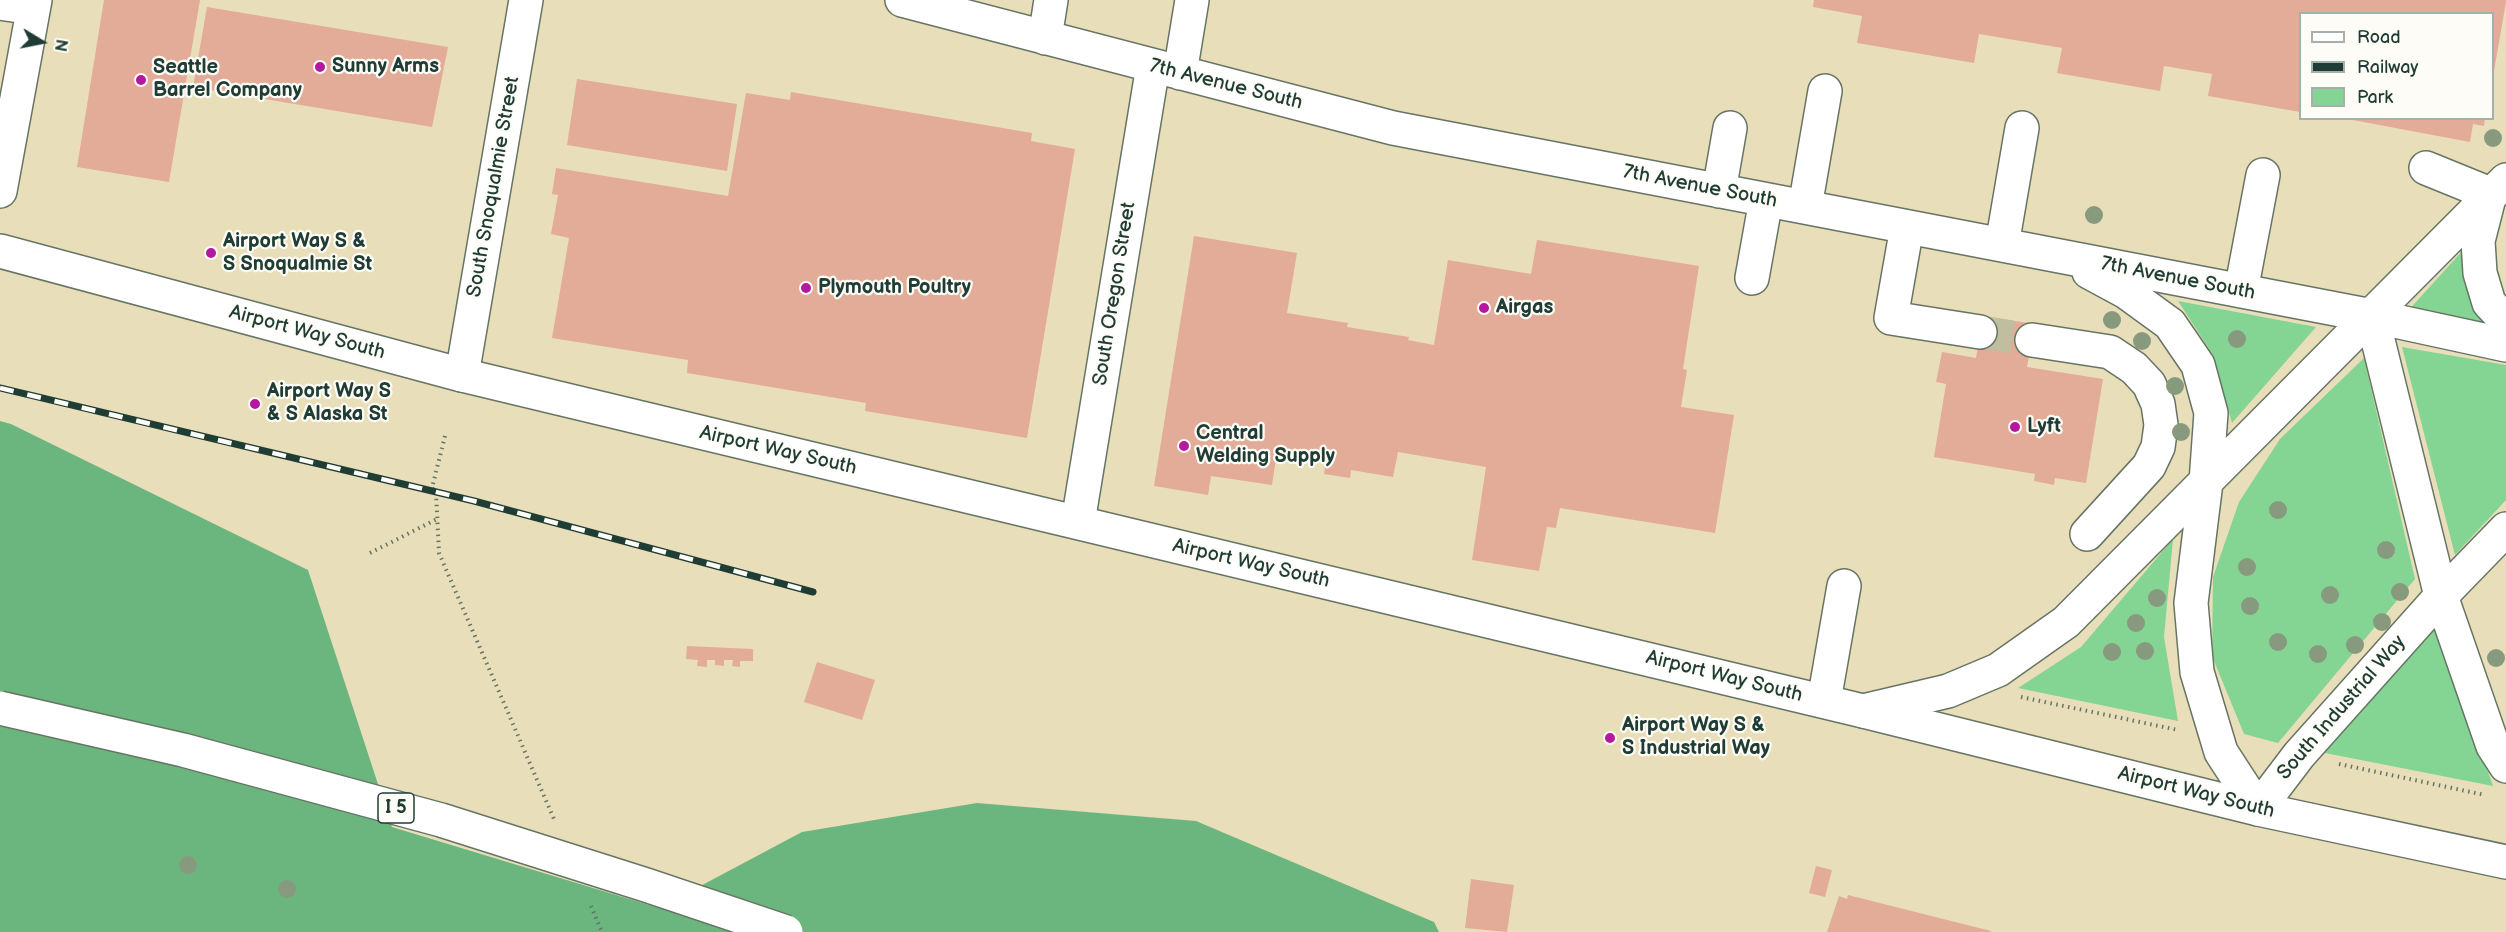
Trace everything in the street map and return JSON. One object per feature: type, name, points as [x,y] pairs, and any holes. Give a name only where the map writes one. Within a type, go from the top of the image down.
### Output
[{"type":"main road","name":"South Snoqualmie Street","points":[[462,375],[526,0]]},
{"type":"main road","name":"7th Avenue South","points":[[902,0],[1393,128],[2372,316],[2506,345]]},
{"type":"main road","points":[[1045,38],[1051,0]]},
{"type":"main road","name":"South Oregon Street","points":[[1078,522],[1166,70],[1192,0]]},
{"type":"main road","points":[[0,3],[34,4],[0,191]]},
{"type":"main road","points":[[1805,207],[1825,91]]},
{"type":"main road","points":[[1719,191],[1730,128]]},
{"type":"main road","points":[[2002,245],[2022,128]]},
{"type":"main road","points":[[2426,168],[2498,187]]},
{"type":"main road","points":[[2241,291],[2263,175]]},
{"type":"main road","points":[[1863,711],[1948,691],[1998,670],[2066,622],[2498,187]]},
{"type":"main road","points":[[2498,187],[2478,241],[2480,273],[2489,303],[2506,321]]},
{"type":"main road","points":[[1752,279],[1766,200]]},
{"type":"main road","points":[[1907,227],[1891,318],[1980,332]]},
{"type":"main road","name":"Airport Way South","points":[[0,251],[462,375],[2258,808],[2506,862]]},
{"type":"main road","points":[[2061,257],[2126,292],[2169,324],[2198,365],[2211,413],[2206,482],[2191,603],[2197,672],[2221,752],[2258,808]]},
{"type":"main road","points":[[2372,316],[2441,596],[2493,747],[2506,766]]},
{"type":"main road","points":[[2032,340],[2110,352],[2134,368],[2149,384],[2158,404],[2162,425],[2158,447],[2149,466],[2087,534]]},
{"type":"main road","name":"South Industrial Way","points":[[2258,808],[2292,763],[2441,596],[2506,530]]},
{"type":"main road","points":[[1824,702],[1844,586]]},
{"type":"main road","name":"I 5","points":[[0,708],[183,750],[441,820],[786,932]]},
{"type":"path","points":[[445,436],[432,488],[436,492],[439,553],[556,824]]},
{"type":"path","points":[[370,553],[437,519]]},
{"type":"path","points":[[2019,696],[2186,732]]},
{"type":"path","points":[[2333,763],[2494,797]]},
{"type":"path","points":[[588,900],[602,932]]},
{"type":"green space","points":[[2465,248],[2499,331],[2406,313]]},
{"type":"green space","points":[[2178,301],[2316,327],[2232,423],[2213,355]]},
{"type":"green space","points":[[2402,347],[2506,365],[2506,500],[2455,555]]},
{"type":"green space","points":[[2364,358],[2415,579],[2278,743],[2244,734],[2212,656],[2213,577],[2239,502],[2280,439]]},
{"type":"green space","points":[[0,421],[11,424],[308,570],[392,827],[659,908],[802,832],[977,803],[1196,821],[1434,922],[1439,932],[0,932]]},
{"type":"green space","points":[[2173,539],[2164,637],[2178,721],[2018,688],[2081,647]]},
{"type":"green space","points":[[2435,619],[2493,786],[2320,752]]},
{"type":"building","points":[[104,0],[200,0],[169,182],[77,167]]},
{"type":"building","points":[[1814,0],[2506,0],[2494,71],[2494,12],[2299,12],[2299,112],[2208,96],[2212,74],[2164,66],[2160,91],[2057,73],[2062,48],[1979,34],[1974,63],[1857,43],[1862,16],[1813,7]]},
{"type":"building","name":"Sunny Arms","points":[[207,7],[448,47],[432,127],[193,87]]},
{"type":"building","points":[[577,79],[737,104],[727,171],[567,145]]},
{"type":"building","name":"Plymouth Poultry","points":[[791,92],[1032,133],[1031,141],[1075,149],[1027,438],[865,411],[866,403],[687,373],[688,360],[552,338],[569,238],[551,234],[558,195],[552,194],[556,168],[728,196],[746,93],[790,100]]},
{"type":"building","points":[[2353,120],[2485,120],[2484,126],[2473,124],[2470,142]]},
{"type":"building","points":[[1194,236],[1297,253],[1287,313],[1348,323],[1347,327],[1409,337],[1408,340],[1434,345],[1448,260],[1531,274],[1537,240],[1699,266],[1683,369],[1687,370],[1681,407],[1734,415],[1715,533],[1560,508],[1556,528],[1547,527],[1539,571],[1472,560],[1486,467],[1398,452],[1393,477],[1351,470],[1350,478],[1324,474],[1326,460],[1277,452],[1272,485],[1211,476],[1208,495],[1154,486]]},
{"type":"building","points":[[1983,316],[2035,324],[2027,367],[2103,379],[2086,483],[2055,478],[2054,485],[2034,481],[2035,474],[1934,457],[1946,384],[1936,382],[1942,352],[1976,358]]},
{"type":"building","points":[[687,646],[753,649],[753,661],[740,661],[740,667],[732,666],[733,660],[724,660],[724,666],[715,665],[715,660],[707,660],[707,667],[697,666],[698,660],[686,659]]},
{"type":"building","points":[[817,662],[875,680],[862,720],[804,702]]},
{"type":"building","points":[[1816,866],[1832,870],[1825,897],[1809,893]]},
{"type":"building","points":[[1471,879],[1514,885],[1507,932],[1465,928]]},
{"type":"building","points":[[1848,895],[1991,931],[1827,932],[1839,896],[1847,899]]},
{"type":"tunnel","points":[[1980,332],[2032,340]]},
{"type":"railway","points":[[0,388],[474,501],[813,592]]},
{"type":"place","name":"Sunny Arms","points":[[320,67]]},
{"type":"place","name":"Seattle Barrel Company","points":[[141,80]]},
{"type":"place","name":"Airport Way S & S Snoqualmie St","points":[[211,253]]},
{"type":"place","name":"Plymouth Poultry","points":[[806,288]]},
{"type":"place","name":"Airgas","points":[[1484,308]]},
{"type":"place","name":"Airport Way S & S Alaska St","points":[[255,404]]},
{"type":"place","name":"Lyft","points":[[2015,427]]},
{"type":"place","name":"Central Welding Supply","points":[[1184,446]]},
{"type":"place","name":"Airport Way S & S Industrial Way","points":[[1610,738]]}]
